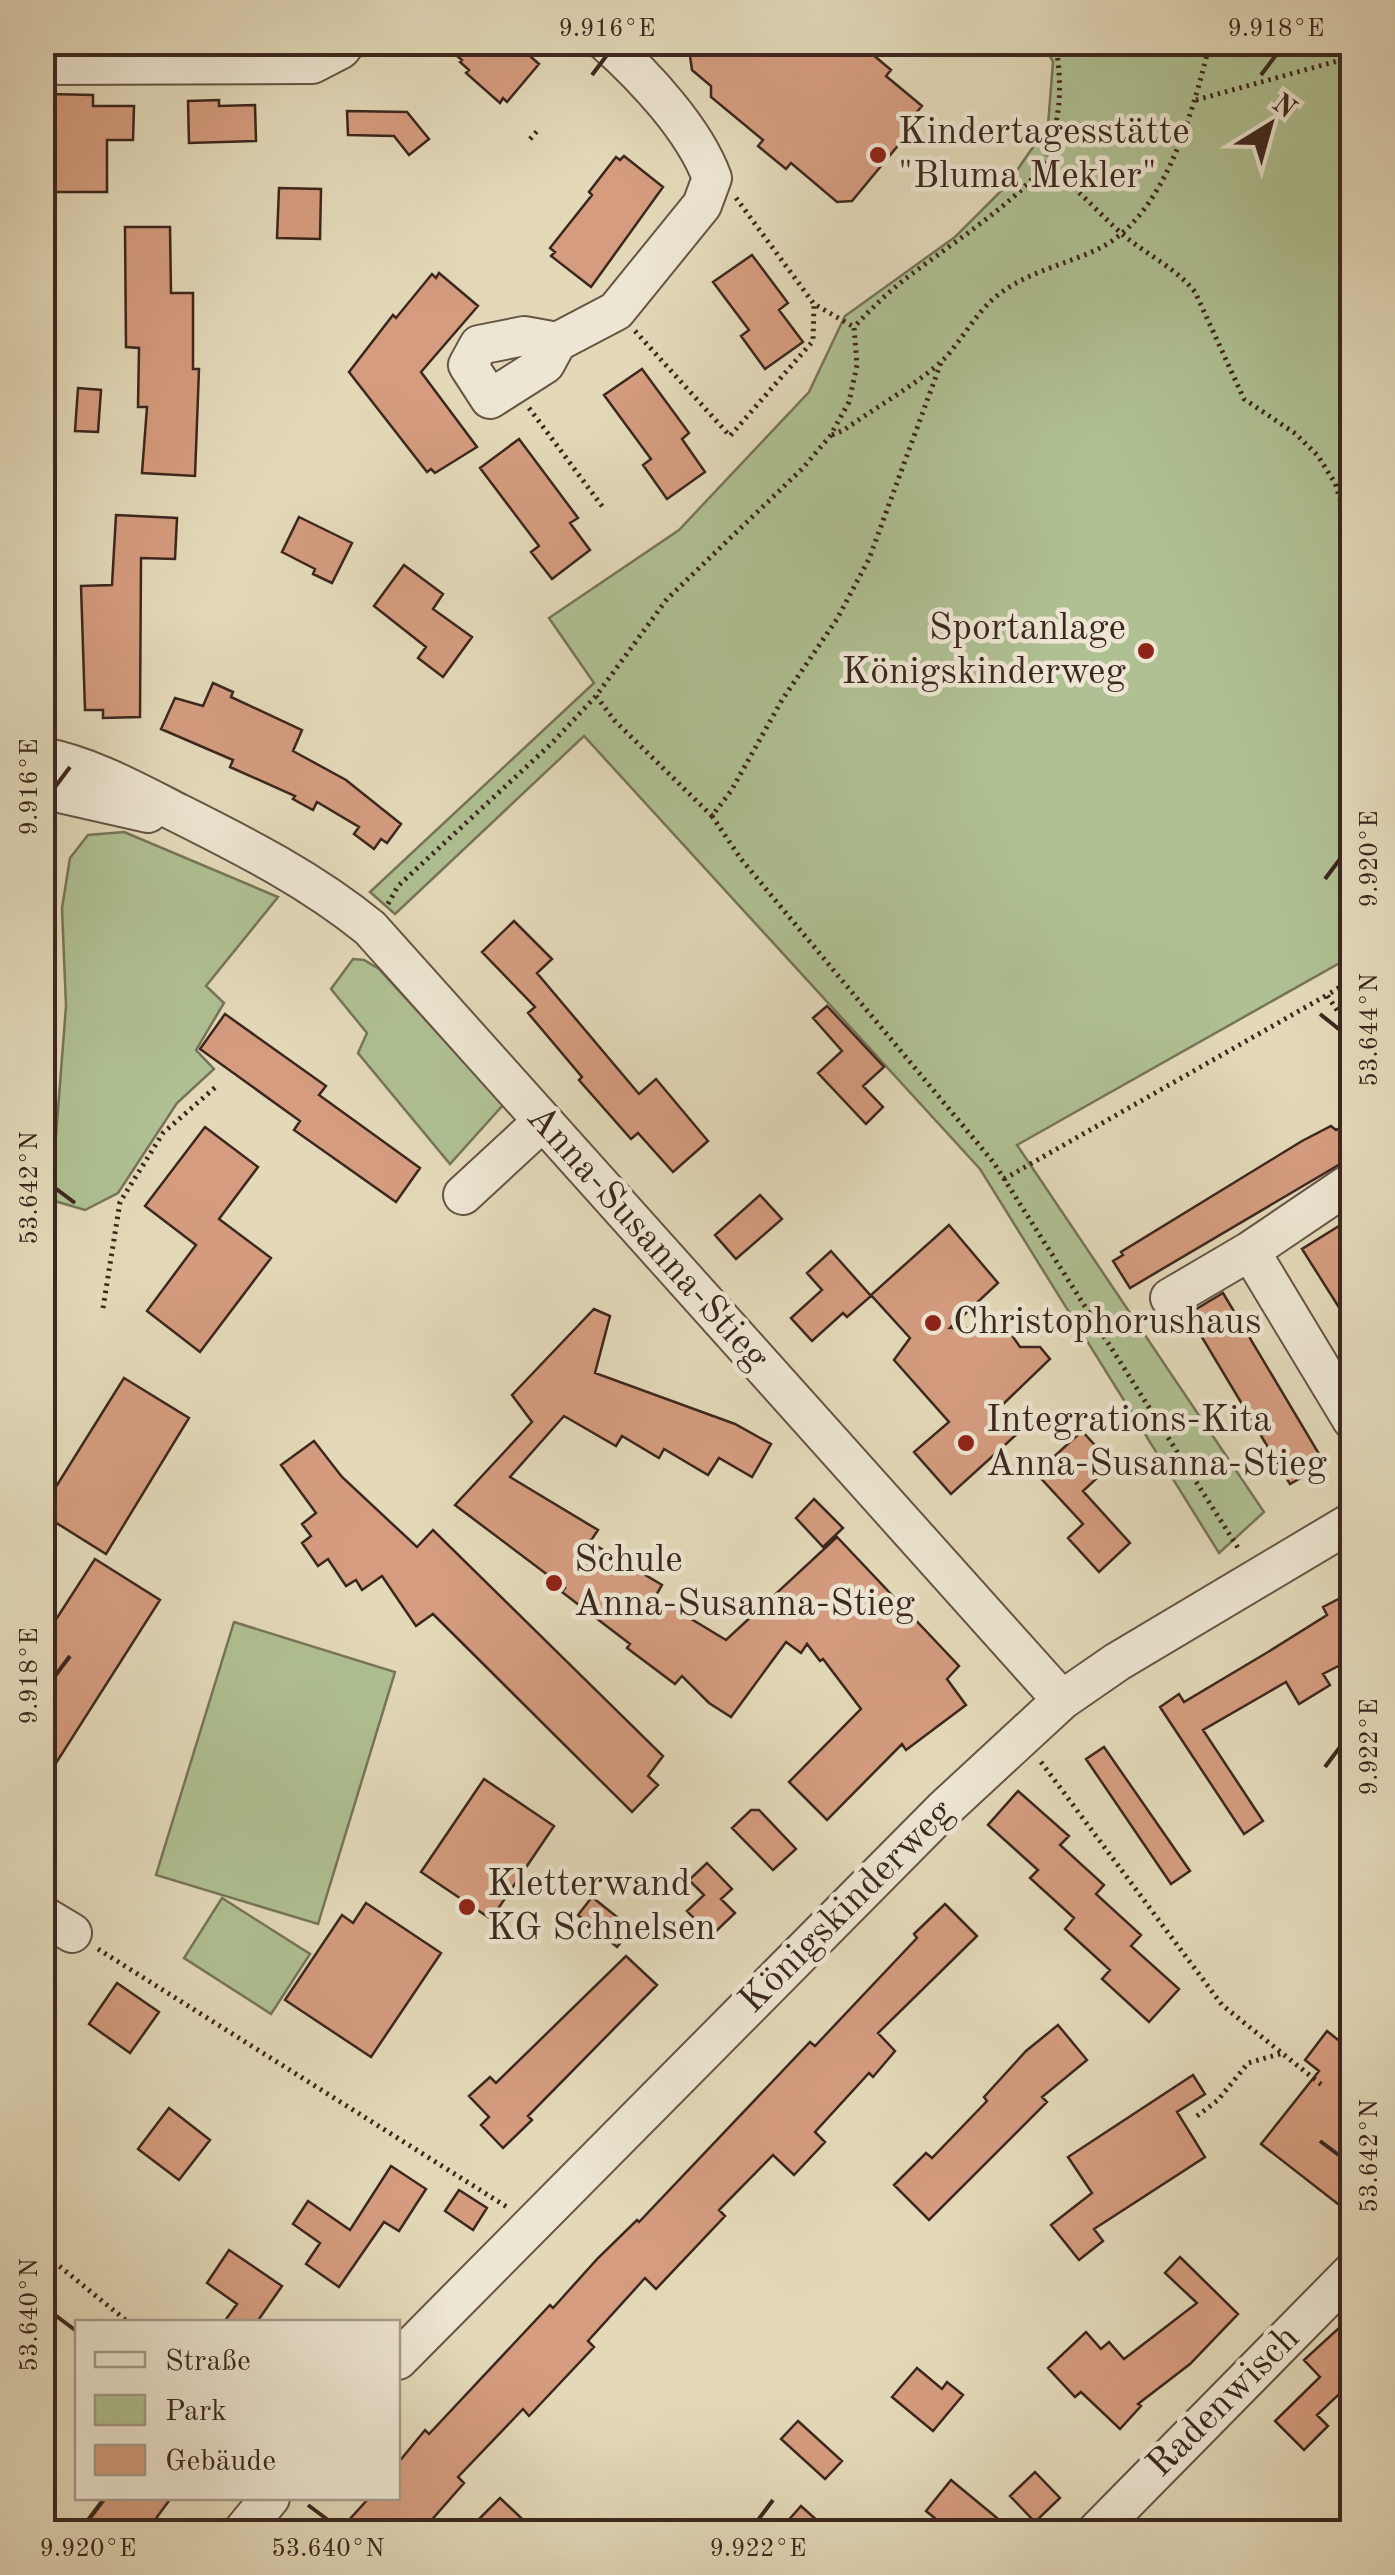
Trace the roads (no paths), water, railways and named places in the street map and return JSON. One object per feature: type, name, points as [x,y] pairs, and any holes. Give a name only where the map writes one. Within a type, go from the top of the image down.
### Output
[{"type":"street","points":[[42,65],[312,64],[341,49],[346,42]]},
{"type":"street","points":[[557,342],[524,336],[479,345],[468,365],[490,399],[545,364],[557,342],[616,311],[702,205],[712,178],[704,157],[644,78],[606,42]]},
{"type":"street","name":"Anna-Susanna-Stieg","points":[[42,756],[123,785],[254,850],[303,879],[370,928],[1062,1700]]},
{"type":"street","name":"Anna-Susanna-Stieg","points":[[42,789],[119,809],[195,821]]},
{"type":"street","points":[[464,1196],[542,1121]]},
{"type":"street","points":[[1170,1298],[1250,1251],[1352,1182]]},
{"type":"street","points":[[1250,1251],[1352,1420]]},
{"type":"street","name":"Königskinderweg","points":[[400,2358],[943,1810],[1062,1700],[1116,1662],[1352,1522]]},
{"type":"street","name":"Radenwisch","points":[[1096,2532],[1352,2272]]},
{"type":"street","points":[[242,2532],[268,2500]]},
{"type":"place","name":"Kindertagesstätte \"Bluma Mekler\"","points":[[878,155]]},
{"type":"place","name":"Sportanlage Königskinderweg","points":[[1146,651]]},
{"type":"place","name":"Christophorushaus","points":[[933,1323]]},
{"type":"place","name":"Integrations-Kita Anna-Susanna-Stieg","points":[[966,1443]]},
{"type":"place","name":"Schule Anna-Susanna-Stieg","points":[[554,1583]]},
{"type":"place","name":"Kletterwand KG Schnelsen","points":[[467,1907]]}]
